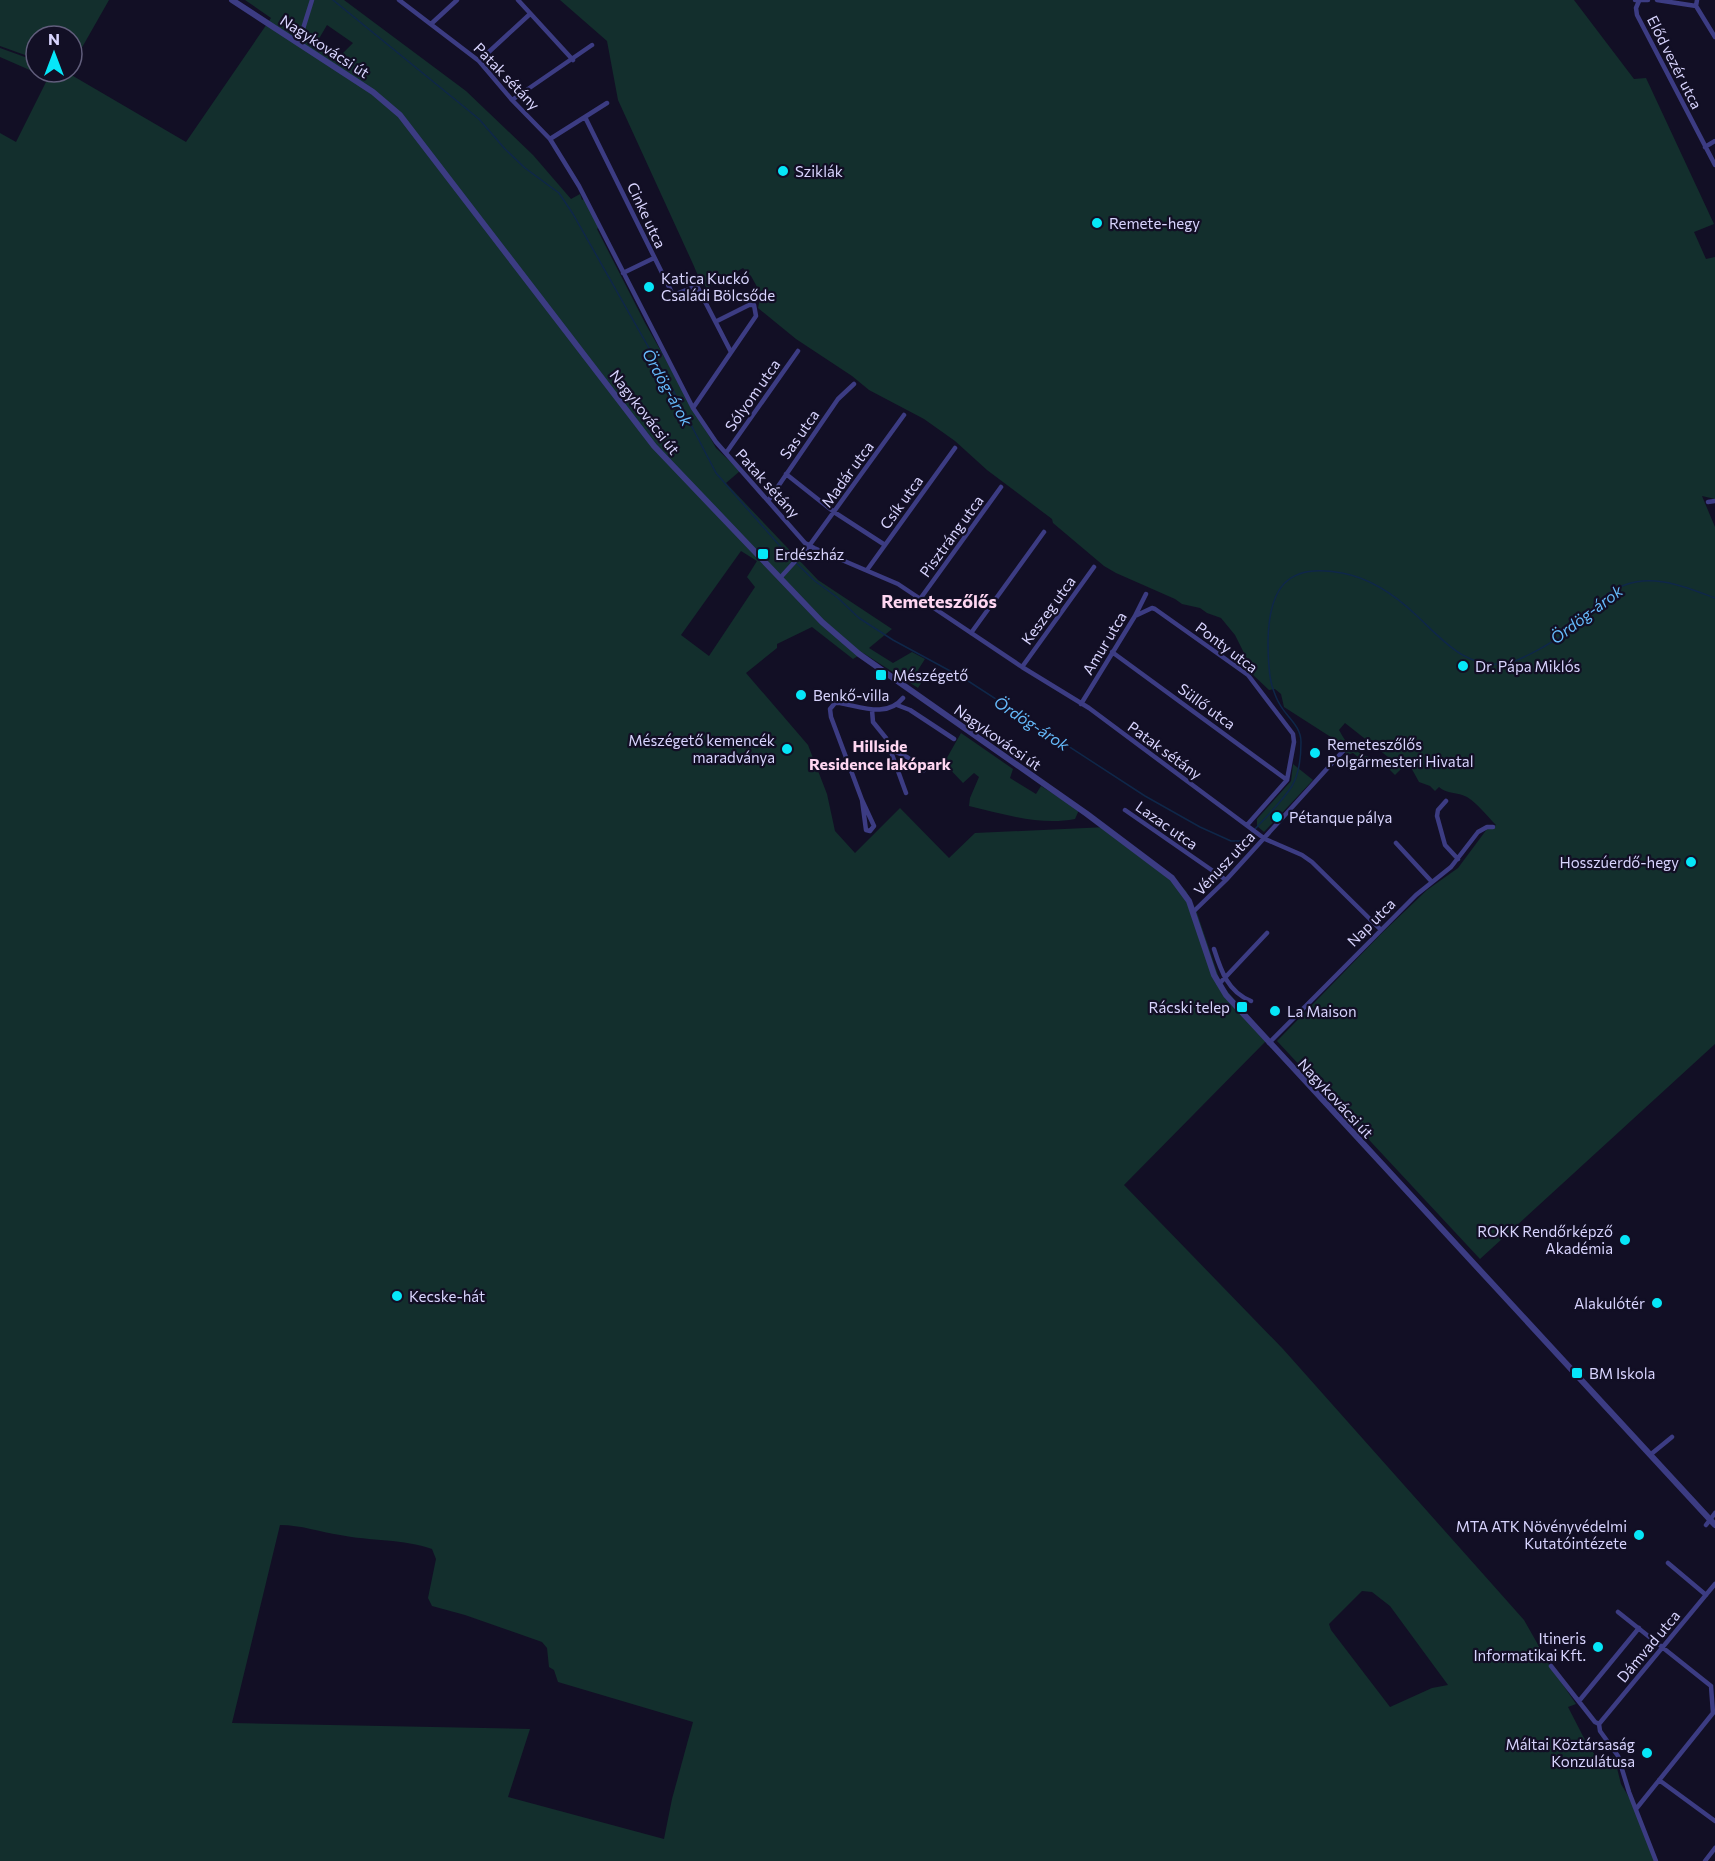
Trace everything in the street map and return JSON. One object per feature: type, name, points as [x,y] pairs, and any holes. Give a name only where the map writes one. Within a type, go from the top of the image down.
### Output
[{"type":"street","name":"Nagykovácsi út","points":[[232,0],[373,92],[400,115],[654,446],[822,622],[859,654],[1102,825],[1172,878],[1184,893],[1193,912],[1212,970],[1226,995],[1712,1520]]},
{"type":"street","points":[[297,42],[312,0]]},
{"type":"street","name":"Patak sétány","points":[[399,0],[479,61],[512,100],[550,139],[579,186],[693,408],[716,442],[809,546],[898,584],[1081,704],[1262,837],[1312,862],[1380,929]]},
{"type":"street","points":[[431,24],[457,0]]},
{"type":"street","points":[[518,0],[573,60]]},
{"type":"street","points":[[1637,1],[1648,0]]},
{"type":"street","points":[[1657,0],[1696,6]]},
{"type":"street","points":[[1697,0],[1696,6],[1715,37]]},
{"type":"street","name":"Előd vezér utca","points":[[1637,1],[1637,15],[1715,165]]},
{"type":"street","points":[[479,61],[530,14]]},
{"type":"street","points":[[512,100],[592,45]]},
{"type":"street","points":[[550,139],[607,103]]},
{"type":"street","name":"Cinke utca","points":[[585,117],[673,295],[697,286],[731,352]]},
{"type":"street","points":[[1705,147],[1715,141]]},
{"type":"street","points":[[623,273],[654,258]]},
{"type":"street","points":[[693,408],[756,316],[756,308],[752,305],[717,321]]},
{"type":"street","name":"Sólyom utca","points":[[726,453],[798,351]]},
{"type":"street","name":"Sas utca","points":[[768,501],[838,399],[854,384]]},
{"type":"street","name":"Madár utca","points":[[780,578],[809,546],[904,415]]},
{"type":"street","name":"Csík utca","points":[[867,570],[955,448]]},
{"type":"street","points":[[786,474],[834,512],[885,545]]},
{"type":"street","name":"Pisztráng utca","points":[[920,599],[1001,487]]},
{"type":"street","points":[[1708,502],[1715,501]]},
{"type":"street","points":[[971,633],[1044,532]]},
{"type":"street","name":"Keszeg utca","points":[[1022,667],[1094,567]]},
{"type":"street","name":"Amur utca","points":[[1081,704],[1146,594]]},
{"type":"street","name":"Ponty utca","points":[[1135,616],[1152,608],[1155,609],[1246,673],[1290,731],[1294,742],[1287,780]]},
{"type":"street","name":"Süllő utca","points":[[1112,652],[1287,780]]},
{"type":"street","points":[[862,800],[866,830],[870,831],[873,825],[831,717],[830,709],[835,703],[840,703],[872,710],[884,710],[897,705],[903,698]]},
{"type":"street","points":[[897,705],[910,710],[954,739]]},
{"type":"street","points":[[872,710],[873,722],[886,738],[906,793]]},
{"type":"street","points":[[889,748],[907,757],[924,770]]},
{"type":"street","name":"Vénusz utca","points":[[1193,912],[1226,880],[1262,837],[1344,750]]},
{"type":"street","points":[[1247,825],[1287,780]]},
{"type":"street","points":[[1446,801],[1438,810],[1437,816],[1445,845],[1458,859]]},
{"type":"street","name":"Lazac utca","points":[[1125,810],[1226,880]]},
{"type":"street","name":"Nap utca","points":[[1269,1043],[1380,929],[1416,895],[1445,873],[1480,831],[1493,827]]},
{"type":"street","points":[[1396,843],[1432,882]]},
{"type":"street","points":[[1219,984],[1267,933]]},
{"type":"street","points":[[1214,949],[1224,978],[1240,996],[1251,1001]]},
{"type":"street","points":[[1650,1455],[1672,1437]]},
{"type":"street","points":[[1668,1563],[1706,1595]]},
{"type":"street","name":"Dámvad utca","points":[[1599,1724],[1715,1584]]},
{"type":"street","points":[[1618,1612],[1713,1686],[1714,1713],[1636,1809]]},
{"type":"street","points":[[1579,1701],[1639,1628]]},
{"type":"street","points":[[1551,1666],[1595,1722],[1599,1724],[1600,1731],[1618,1756],[1656,1861]]},
{"type":"street","points":[[1659,1780],[1715,1821]]},
{"type":"street","points":[[1705,1861],[1715,1848]]},
{"type":"green space","points":[[0,0],[109,0],[84,44],[84,24],[24,24],[24,55],[0,46]]},
{"type":"green space","points":[[245,0],[344,0],[466,91],[533,155],[571,199],[580,194],[582,200],[584,199],[645,323],[716,448],[740,471],[726,483],[818,580],[892,629],[869,648],[893,663],[912,652],[925,659],[918,670],[926,675],[918,688],[863,653],[853,659],[812,627],[777,644],[777,648],[746,673],[808,745],[827,794],[835,831],[855,853],[900,808],[949,858],[975,833],[1107,827],[1186,891],[1196,910],[1221,984],[1268,1038],[1124,1185],[1283,1349],[1524,1620],[1549,1664],[1576,1704],[1568,1707],[1600,1763],[1614,1756],[1621,1784],[1636,1809],[1656,1861],[0,1861],[0,133],[16,142],[45,84],[84,82],[186,142],[271,18]],"holes":[[[327,25],[353,43],[340,56],[317,42]],[[741,551],[757,561],[747,577],[755,587],[709,656],[681,635]],[[280,1525],[303,1527],[351,1537],[410,1543],[432,1549],[436,1559],[428,1598],[432,1606],[542,1642],[547,1648],[549,1667],[554,1670],[558,1682],[693,1722],[672,1799],[664,1839],[508,1797],[530,1729],[232,1723]],[[1362,1591],[1372,1592],[1390,1606],[1448,1685],[1432,1688],[1390,1707],[1331,1630],[1329,1624]]]},
{"type":"green space","points":[[560,0],[1574,0],[1634,79],[1646,78],[1714,224],[1694,232],[1706,259],[1715,257],[1715,499],[1702,496],[1715,527],[1715,1044],[1480,1259],[1277,1041],[1382,933],[1427,890],[1458,868],[1487,829],[1496,825],[1467,797],[1439,787],[1435,791],[1430,786],[1419,782],[1408,762],[1395,775],[1383,763],[1388,757],[1345,723],[1339,730],[1345,740],[1354,750],[1369,757],[1359,758],[1353,753],[1347,755],[1337,741],[1284,707],[1281,694],[1275,689],[1269,690],[1251,673],[1253,671],[1235,635],[1221,618],[1200,608],[1182,604],[1104,566],[1053,523],[1052,519],[987,470],[955,441],[924,419],[869,390],[796,339],[758,308],[761,294],[751,276],[743,268],[707,288],[699,278],[618,100],[607,41]]},
{"type":"green space","points":[[0,48],[24,57],[24,68],[0,57]]},
{"type":"green space","points":[[961,733],[1013,769],[1010,778],[1036,794],[1041,786],[1079,810],[1075,819],[1035,820],[969,806],[979,777],[974,773],[963,783],[944,763]]},
{"type":"green space","points":[[1293,764],[1313,780],[1264,832],[1257,826],[1257,819],[1291,781]]},
{"type":"waterway","name":"Ördög-árok","points":[[333,0],[479,119],[525,168],[559,193],[675,394],[716,473],[787,554],[815,581],[837,597],[859,618],[893,640],[965,679],[1145,796],[1200,827],[1231,841],[1247,838],[1288,792],[1298,770],[1301,753],[1299,731],[1275,695],[1268,652],[1272,607],[1284,584],[1294,576],[1322,571],[1342,573],[1363,579],[1400,601],[1457,651],[1468,658],[1493,664],[1518,660],[1551,643],[1592,613],[1604,597],[1631,583],[1659,581],[1715,598]]},
{"type":"place","name":"Sziklák","points":[[783,171]]},
{"type":"place","name":"Remete-hegy","points":[[1097,223]]},
{"type":"place","name":"Katica Kuckó Családi Bölcsőde","points":[[649,287]]},
{"type":"place","name":"Erdészház","points":[[763,554]]},
{"type":"place","name":"Dr. Pápa Miklós","points":[[1463,666]]},
{"type":"place","name":"Mészégető","points":[[881,675]]},
{"type":"place","name":"Benkő-villa","points":[[801,695]]},
{"type":"place","name":"Mészégető kemencék maradványa","points":[[787,749]]},
{"type":"place","name":"Remeteszőlős Polgármesteri Hivatal","points":[[1315,753]]},
{"type":"place","name":"Pétanque pálya","points":[[1277,817]]},
{"type":"place","name":"Hosszúerdő-hegy","points":[[1691,862]]},
{"type":"place","name":"Rácski telep","points":[[1242,1007]]},
{"type":"place","name":"La Maison","points":[[1275,1011]]},
{"type":"place","name":"ROKK Rendőrképző Akadémia","points":[[1625,1240]]},
{"type":"place","name":"Kecske-hát","points":[[397,1296]]},
{"type":"place","name":"Alakulótér","points":[[1657,1303]]},
{"type":"place","name":"BM Iskola","points":[[1577,1373]]},
{"type":"place","name":"MTA ATK Növényvédelmi Kutatóintézete","points":[[1639,1535]]},
{"type":"place","name":"Itineris Informatikai Kft.","points":[[1598,1647]]},
{"type":"place","name":"Máltai Köztársaság Konzulátusa","points":[[1647,1753]]},
{"type":"district","name":"Remeteszőlős","points":[[939,601]]},
{"type":"district","name":"Hillside Residence lakópark","points":[[880,754]]}]
